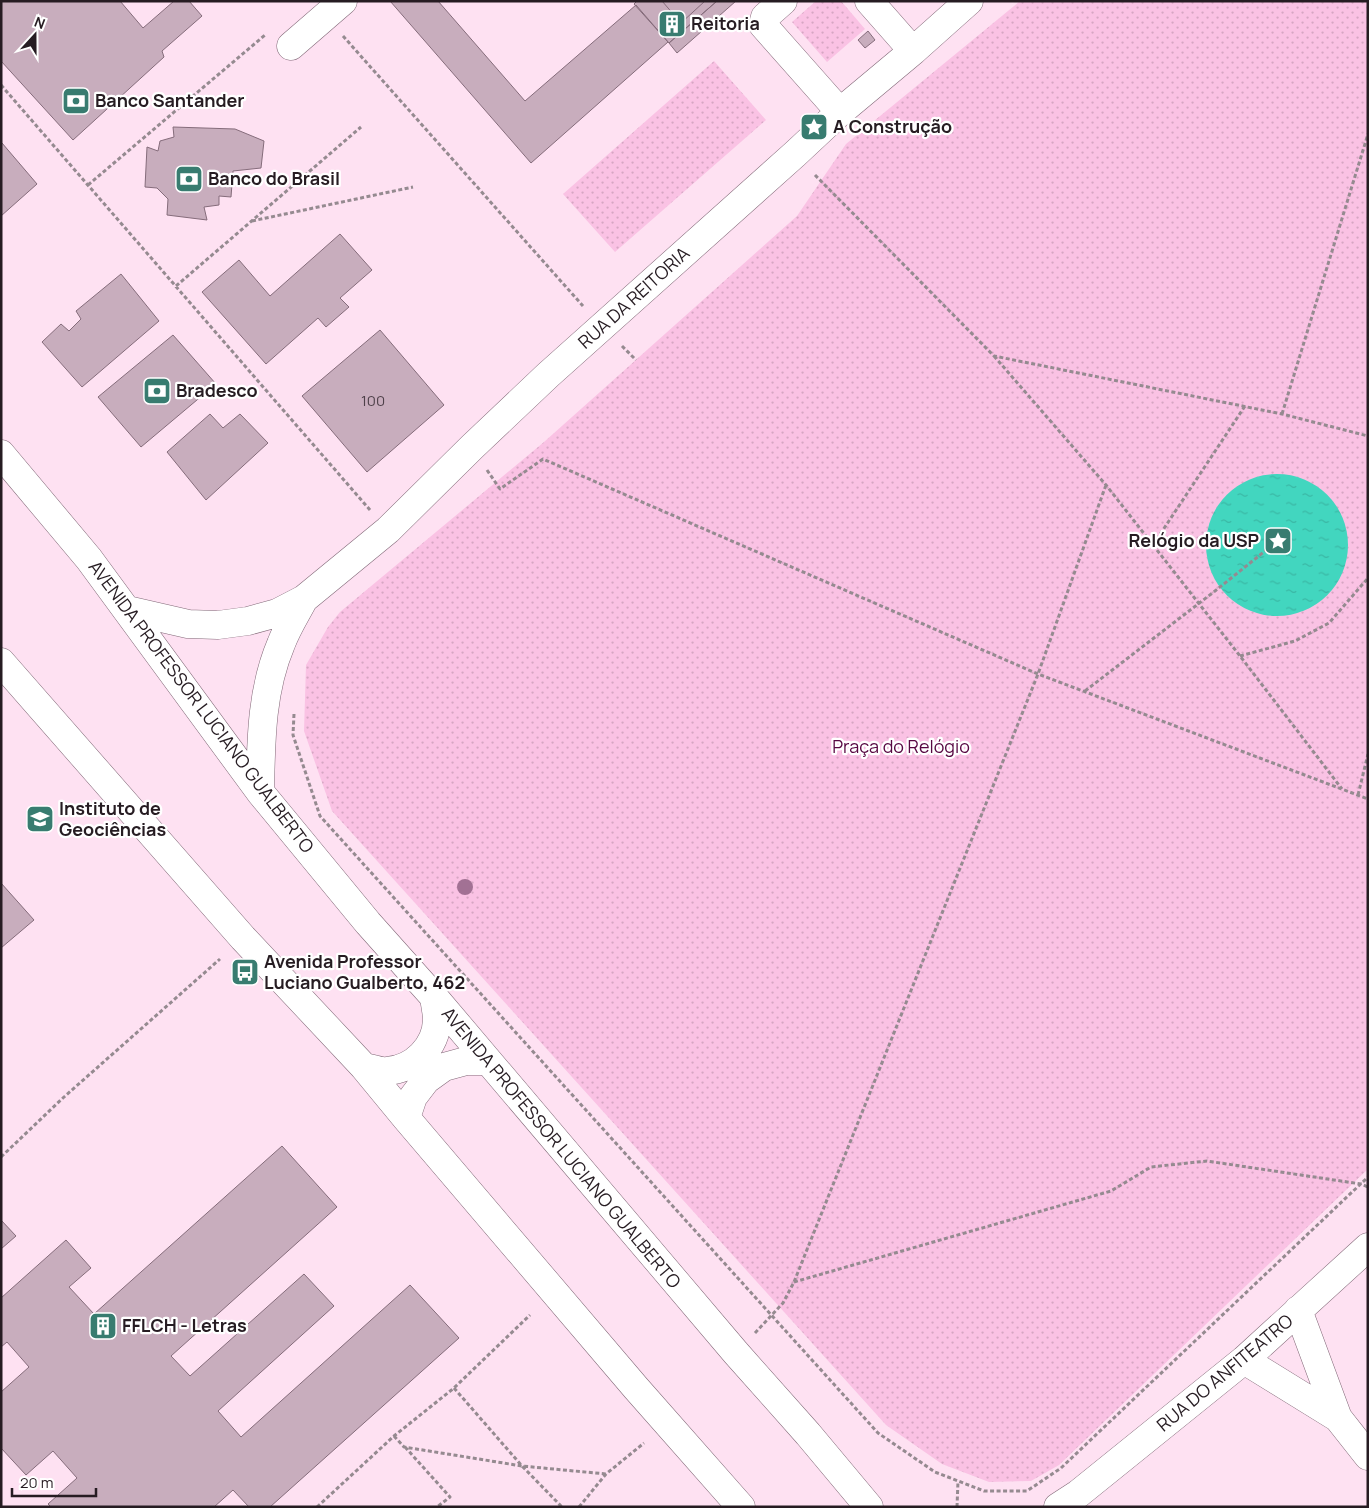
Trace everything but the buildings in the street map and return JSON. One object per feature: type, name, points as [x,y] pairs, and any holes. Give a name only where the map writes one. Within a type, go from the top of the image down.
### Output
[{"type":"street","points":[[783,1],[765,17],[764,25],[840,112]]},
{"type":"street","points":[[869,1],[912,51]]},
{"type":"street","name":"RUA DA REITORIA","points":[[127,610],[188,624],[218,625],[248,621],[277,613],[304,599],[388,530],[472,447],[602,328],[796,154],[840,112],[969,1]]},
{"type":"street","points":[[291,46],[334,9]]},
{"type":"street","name":"AVENIDA PROFESSOR LUCIANO GUALBERTO","points":[[1,454],[89,559],[260,792],[368,923],[434,997],[869,1507]]},
{"type":"street","name":"RUA DA REITORIA","points":[[260,792],[261,740],[266,691],[281,643],[304,599]]},
{"type":"street","points":[[1,662],[243,938],[364,1067],[636,1388],[741,1507]]},
{"type":"street","points":[[364,1067],[386,1071],[403,1067],[418,1059],[429,1047],[435,1033],[437,1020],[434,997]]},
{"type":"street","points":[[406,1118],[413,1098],[426,1080],[444,1068],[466,1061],[487,1061]]},
{"type":"street","name":"RUA DO ANFITEATRO","points":[[1069,1502],[1244,1360],[1368,1247]]},
{"type":"street","points":[[1298,1310],[1338,1418],[1368,1456]]},
{"type":"street","points":[[1244,1360],[1338,1418]]},
{"type":"path","points":[[334,9],[602,328],[636,360]]},
{"type":"path","points":[[88,184],[267,33]]},
{"type":"path","points":[[1,85],[388,530]]},
{"type":"path","points":[[176,286],[361,127]]},
{"type":"path","points":[[1282,414],[1368,134]]},
{"type":"path","points":[[796,154],[994,356],[1106,485],[1343,790]]},
{"type":"path","points":[[251,221],[413,187]]},
{"type":"path","points":[[994,356],[1245,406],[1368,436]]},
{"type":"path","points":[[1153,545],[1245,406]]},
{"type":"path","points":[[472,447],[500,489],[542,459],[1038,674],[1368,799]]},
{"type":"path","points":[[736,1353],[783,1303],[794,1282],[1038,674],[1106,485]]},
{"type":"path","points":[[1085,691],[1270,547]]},
{"type":"path","points":[[1240,656],[1295,641],[1329,623],[1368,578]]},
{"type":"path","points":[[295,708],[293,734],[320,816],[878,1433],[935,1472],[984,1491],[1027,1491],[1061,1468],[1368,1177]]},
{"type":"path","points":[[1358,795],[1368,754]]},
{"type":"path","points":[[1,1158],[64,1097],[220,959]]},
{"type":"path","points":[[794,1282],[1112,1191],[1151,1167],[1207,1162],[1361,1184],[1368,1187]]},
{"type":"path","points":[[317,1507],[394,1436],[454,1388],[530,1315]]},
{"type":"path","points":[[454,1388],[522,1466],[562,1507]]},
{"type":"path","points":[[394,1436],[450,1496],[437,1507]]},
{"type":"path","points":[[579,1507],[606,1474],[644,1443]]},
{"type":"path","points":[[404,1446],[522,1466],[606,1474]]},
{"type":"path","points":[[956,1507],[958,1481]]},
{"type":"shaded area","points":[[1,1],[1368,1],[1368,1507],[1,1507]]},
{"type":"green space","points":[[816,1],[841,1],[865,29],[827,62],[792,22]]},
{"type":"green space","name":"Praça do Relógio","points":[[1020,1],[1368,1],[1368,1169],[1059,1465],[1031,1481],[989,1482],[942,1464],[886,1425],[332,811],[304,731],[306,665],[328,627],[340,612],[544,442],[797,216],[846,144]]},
{"type":"green space","points":[[714,61],[766,120],[615,252],[563,194]]},
{"type":"water","points":[[1277,474],[1291,475],[1304,479],[1327,495],[1343,518],[1347,531],[1347,559],[1343,572],[1327,595],[1304,611],[1291,615],[1277,616],[1263,615],[1250,611],[1227,595],[1211,572],[1207,559],[1206,545],[1207,531],[1211,518],[1227,495],[1250,479],[1263,475]]},
{"type":"place","name":"Reitoria","points":[[672,24]]},
{"type":"place","name":"Banco Santander","points":[[76,101]]},
{"type":"place","name":"A Construção","points":[[814,127]]},
{"type":"place","name":"Banco do Brasil","points":[[189,179]]},
{"type":"place","name":"Bradesco","points":[[157,391]]},
{"type":"place","name":"Relógio da USP","points":[[1278,541]]},
{"type":"place","name":"Instituto de Geociências","points":[[40,819]]},
{"type":"place","name":"Avenida Professor Luciano Gualberto, 462","points":[[245,972]]},
{"type":"place","name":"FFLCH - Letras","points":[[103,1326]]}]
